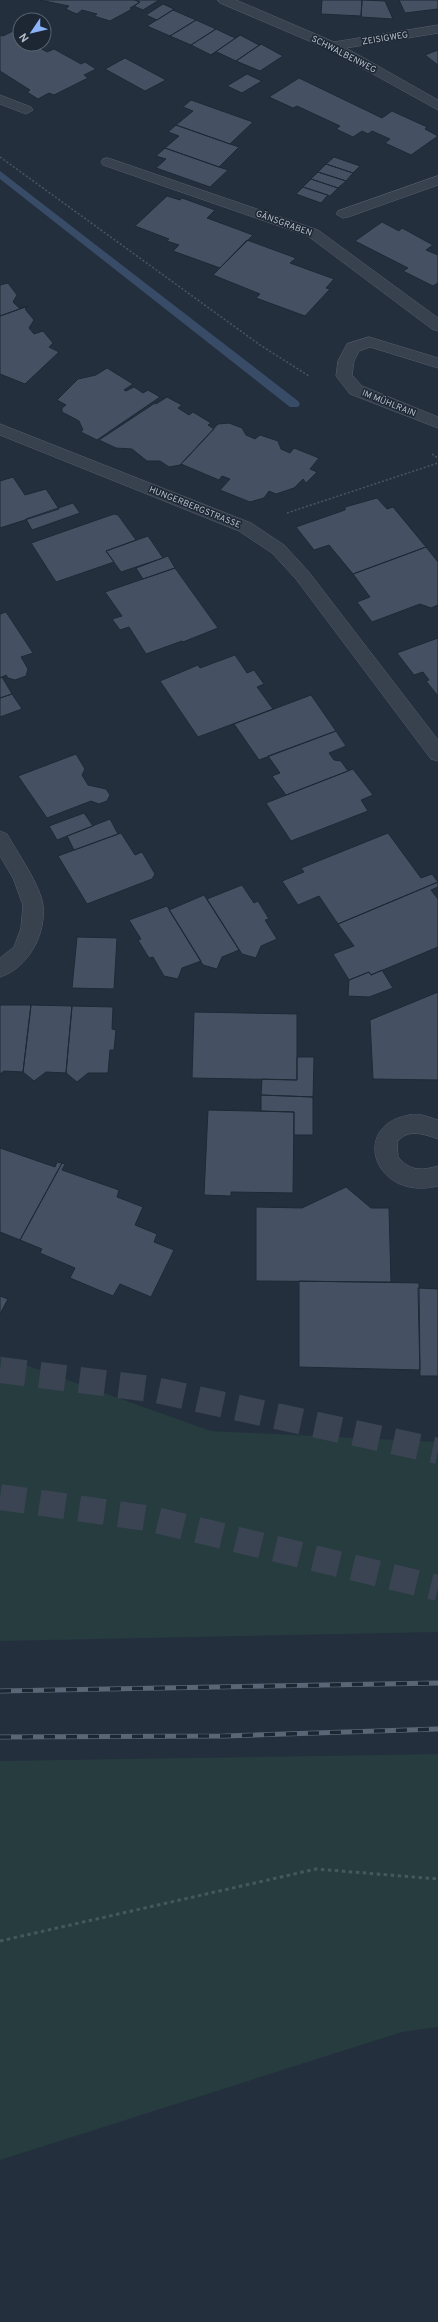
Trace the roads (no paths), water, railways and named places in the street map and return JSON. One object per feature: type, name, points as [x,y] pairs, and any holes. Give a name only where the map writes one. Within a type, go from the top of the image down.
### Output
[{"type":"street","name":"SCHWALBENWEG","points":[[225,0],[333,46],[438,106]]},
{"type":"street","name":"ZEISIGWEG","points":[[333,46],[438,29]]},
{"type":"street","points":[[0,99],[26,110]]},
{"type":"street","name":"GÄNSGRABEN","points":[[108,162],[313,233],[438,326]]},
{"type":"street","points":[[343,214],[438,180]]},
{"type":"street","name":"IM MÜHLRAIN","points":[[438,362],[369,342],[353,348],[346,361],[344,376],[356,390],[438,423]]},
{"type":"street","name":"HUNGERBERGSTRASSE","points":[[0,429],[245,527],[278,549],[302,575],[438,754]]},
{"type":"street","points":[[0,839],[22,876],[34,905],[31,928],[22,952],[0,969]]},
{"type":"street","points":[[438,1130],[429,1125],[417,1123],[401,1126],[388,1137],[385,1153],[388,1163],[397,1173],[406,1178],[422,1180],[438,1176]]},
{"type":"waterway","points":[[0,174],[294,404]]},
{"type":"tunnel","points":[[0,1370],[151,1389],[438,1451]]},
{"type":"tunnel","points":[[0,1497],[152,1519],[438,1588]]},
{"type":"railway","points":[[0,1691],[438,1683]]},
{"type":"railway","points":[[0,1737],[225,1736],[438,1729]]}]
